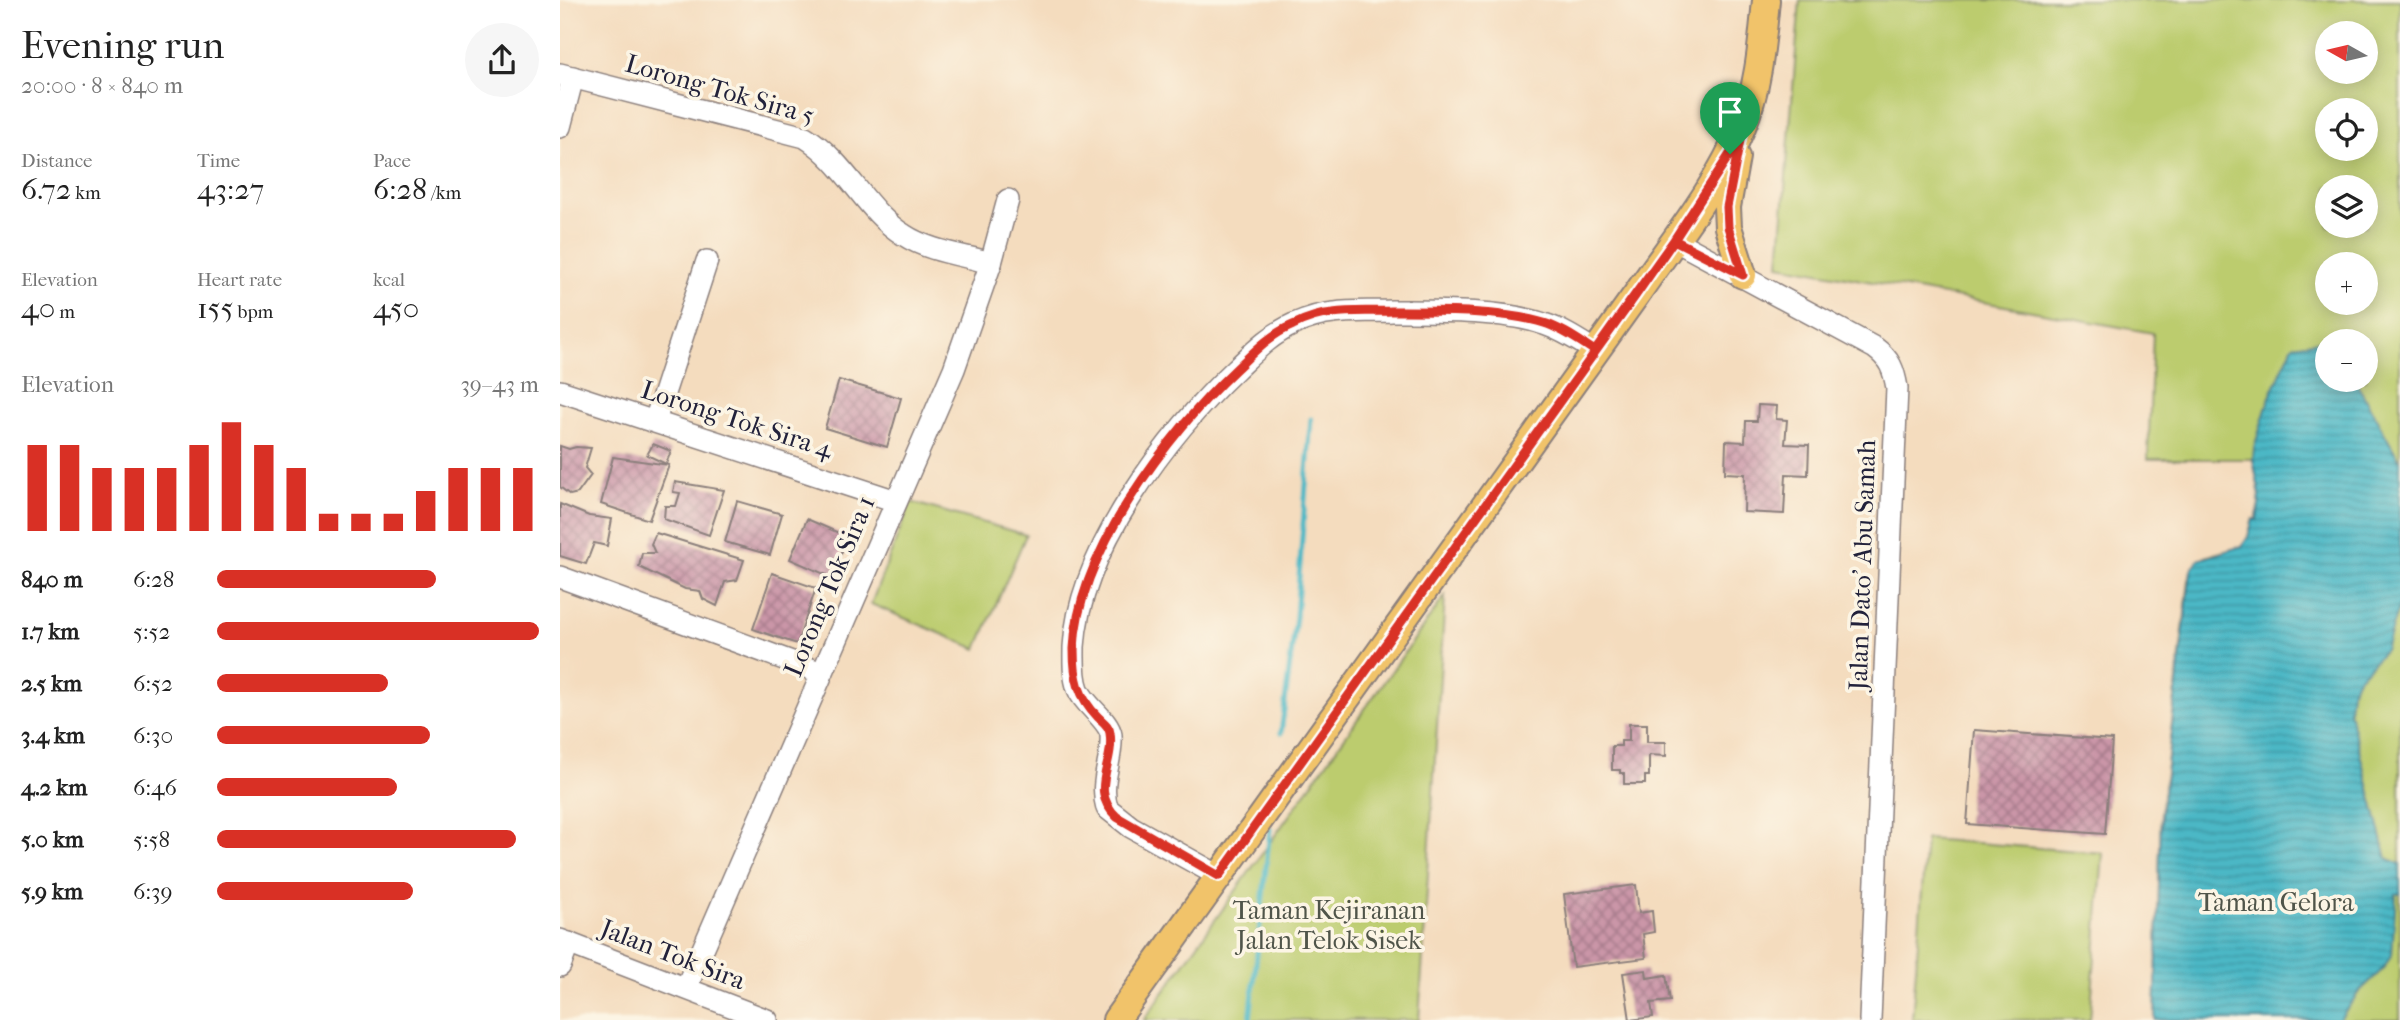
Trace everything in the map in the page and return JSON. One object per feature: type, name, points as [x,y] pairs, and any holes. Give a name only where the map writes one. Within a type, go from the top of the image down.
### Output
[{"type":"main road","points":[[1743,275],[1728,227],[1727,207],[1743,125],[1758,68],[1766,0]]},
{"type":"main road","points":[[1116,1020],[1674,240],[1716,177],[1743,125]]},
{"type":"street","points":[[560,127],[566,76]]},
{"type":"street","name":"Lorong Tok Sira 5","points":[[566,76],[805,137],[823,148],[886,222],[905,237],[991,263]]},
{"type":"street","name":"Lorong Tok Sira 1","points":[[686,988],[954,369],[991,263],[1008,201]]},
{"type":"street","name":"Jalan Dato' Abu Samah","points":[[1674,240],[1875,348],[1886,356],[1895,371],[1897,398],[1870,1020]]},
{"type":"street","points":[[655,421],[707,261]]},
{"type":"street","points":[[1219,876],[1131,827],[1107,808],[1103,786],[1111,735],[1109,726],[1085,701],[1077,688],[1074,670],[1077,623],[1102,551],[1129,497],[1214,390],[1270,336],[1305,320],[1333,313],[1474,313],[1544,323],[1563,331],[1595,351]]},
{"type":"street","name":"Lorong Tok Sira 4","points":[[560,391],[896,500]]},
{"type":"street","points":[[560,577],[822,673]]},
{"type":"street","points":[[560,966],[564,942]]},
{"type":"street","name":"Jalan Tok Sira","points":[[564,942],[767,1020]]},
{"type":"green space","points":[[1800,0],[2400,0],[2400,864],[2388,859],[2396,893],[2400,894],[2400,1020],[2155,1020],[2161,815],[2189,580],[2192,570],[2203,559],[2243,546],[2253,519],[2257,520],[2260,495],[2253,459],[2148,459],[2153,333],[1779,265]]},
{"type":"green space","points":[[911,502],[1026,535],[977,649],[871,604]]},
{"type":"green space","name":"Taman Kejiranan Jalan Telok Sisek","points":[[1445,596],[1419,1020],[1144,1020]]},
{"type":"green space","points":[[1926,839],[2103,853],[2090,1020],[1912,1020]]},
{"type":"water","name":"Taman Gelora","points":[[2315,342],[2315,392],[2362,392],[2400,461],[2400,602],[2385,650],[2358,678],[2351,692],[2349,711],[2387,858],[2400,864],[2400,894],[2396,894],[2392,955],[2382,970],[2359,992],[2339,1020],[2155,1020],[2161,815],[2191,570],[2198,560],[2242,546],[2248,537],[2253,519],[2257,520],[2260,495],[2253,459],[2254,448],[2269,399],[2293,345]]},
{"type":"building","points":[[839,380],[901,398],[887,447],[825,428]]},
{"type":"building","points":[[1758,405],[1777,406],[1776,419],[1787,420],[1785,444],[1809,445],[1808,475],[1786,474],[1784,514],[1744,512],[1745,474],[1725,473],[1726,441],[1745,442],[1746,421],[1757,421]]},
{"type":"building","points":[[653,444],[671,451],[666,464],[647,455]]},
{"type":"building","points":[[560,446],[569,449],[591,448],[585,468],[591,475],[578,493],[570,495],[560,487]]},
{"type":"building","points":[[613,457],[669,465],[649,520],[601,504]]},
{"type":"building","points":[[675,482],[724,490],[709,535],[664,519],[665,506],[676,506],[680,493],[673,492]]},
{"type":"building","points":[[737,501],[782,514],[770,555],[725,542]]},
{"type":"building","points":[[560,504],[589,516],[612,519],[607,546],[594,543],[586,564],[560,556]]},
{"type":"building","points":[[807,519],[848,537],[831,577],[790,559]]},
{"type":"building","points":[[656,533],[744,560],[737,580],[725,582],[717,606],[703,599],[700,591],[685,589],[639,567],[642,553],[655,553],[651,544]]},
{"type":"building","points":[[772,573],[816,588],[797,644],[753,629]]},
{"type":"building","points":[[1629,724],[1647,724],[1647,742],[1666,742],[1666,756],[1649,755],[1649,776],[1645,776],[1645,784],[1624,784],[1624,773],[1612,770],[1612,746],[1621,746],[1621,741],[1629,741]]},
{"type":"building","points":[[1974,730],[2112,740],[2105,834],[1967,824]]},
{"type":"building","points":[[1636,885],[1639,913],[1652,911],[1654,932],[1643,934],[1646,958],[1573,967],[1564,894]]},
{"type":"building","points":[[1646,970],[1647,978],[1666,975],[1670,1001],[1651,1003],[1653,1017],[1630,1020],[1623,973]]},
{"type":"waterway","points":[[1281,733],[1296,617],[1311,419]]},
{"type":"waterway","points":[[1250,1020],[1270,829]]},
{"type":"route","points":[[1730,154],[1674,240],[1595,351],[1563,331],[1524,319],[1474,313],[1333,313],[1294,324],[1270,336],[1214,390],[1129,497],[1102,551],[1077,623],[1074,646],[1077,688],[1098,717],[1109,726],[1111,735],[1103,786],[1107,808],[1131,827],[1219,876],[1636,295],[1674,240],[1743,275],[1728,227],[1727,207],[1743,125],[1730,154]]}]
